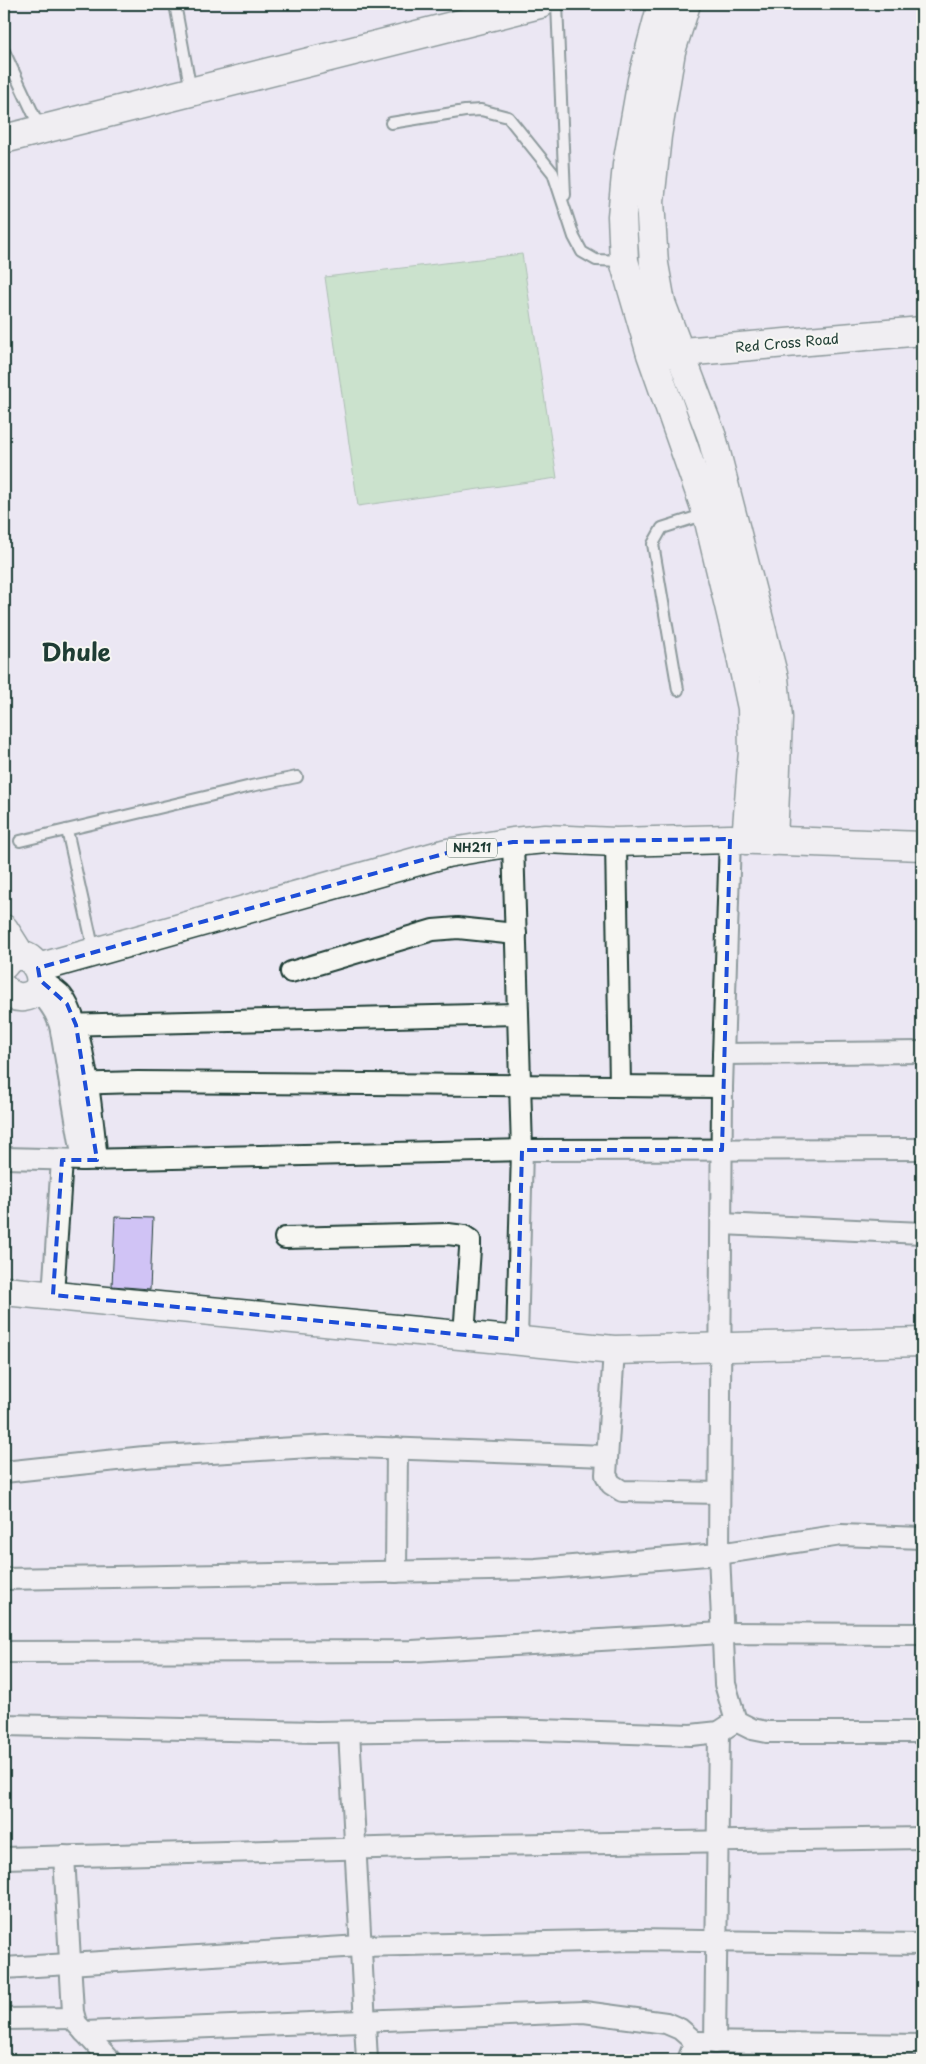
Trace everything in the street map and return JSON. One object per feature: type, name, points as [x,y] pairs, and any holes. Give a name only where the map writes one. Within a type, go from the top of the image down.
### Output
[{"type":"street","points":[[4,139],[540,4]]},
{"type":"street","points":[[662,4],[642,80],[627,165],[622,216],[624,261],[651,354],[707,513],[752,708],[753,751],[738,840],[722,1086],[719,1554],[725,1684],[736,1721],[752,1729],[767,1732],[922,1732]]},
{"type":"street","points":[[686,4],[671,51],[658,136],[650,201],[654,264],[661,303],[678,352],[712,436],[774,678],[778,718],[773,842]]},
{"type":"street","name":"Red Cross Road","points":[[651,354],[922,331]]},
{"type":"street","name":"NH211","points":[[28,972],[94,951],[447,853],[513,842],[545,839],[616,842],[738,840],[922,846]]},
{"type":"street","points":[[513,842],[522,1150],[517,1340]]},
{"type":"street","points":[[616,842],[620,1085]]},
{"type":"street","points":[[291,972],[433,930],[458,928],[516,934]]},
{"type":"street","points":[[4,929],[28,972],[47,1000],[68,1025],[79,1083],[90,1160]]},
{"type":"street","points":[[4,989],[8,994],[18,998],[28,996],[28,972]]},
{"type":"street","points":[[68,1025],[518,1014]]},
{"type":"street","points":[[723,1054],[922,1052]]},
{"type":"street","points":[[79,1083],[722,1086]]},
{"type":"street","points":[[4,1158],[90,1160],[522,1150],[922,1149]]},
{"type":"street","points":[[53,1295],[62,1160]]},
{"type":"street","points":[[722,1224],[922,1233]]},
{"type":"street","points":[[285,1238],[448,1234],[464,1236],[470,1240],[470,1248],[464,1335]]},
{"type":"street","points":[[4,1290],[614,1350],[922,1342]]},
{"type":"street","points":[[614,1350],[606,1456],[606,1475],[611,1484],[622,1491],[719,1492]]},
{"type":"street","points":[[4,1472],[216,1451],[327,1446],[606,1456]]},
{"type":"street","points":[[396,1572],[397,1448]]},
{"type":"street","points":[[4,1579],[536,1570],[719,1554],[841,1536],[922,1538]]},
{"type":"street","points":[[4,1652],[412,1651],[722,1633],[922,1634]]},
{"type":"street","points":[[4,1725],[349,1732],[510,1729],[691,1735],[719,1732],[736,1721]]},
{"type":"street","points":[[349,1732],[367,2060]]},
{"type":"street","points":[[719,1732],[717,1942],[727,2049]]},
{"type":"street","points":[[4,1858],[355,1848],[922,1838]]},
{"type":"street","points":[[64,1856],[70,1964],[79,2025],[110,2060]]},
{"type":"street","points":[[4,1968],[360,1946],[626,1940],[922,1944]]},
{"type":"street","points":[[4,2019],[79,2025],[364,2022],[584,2012],[666,2023],[680,2029],[692,2051],[922,2045]]},
{"type":"lane","points":[[175,4],[191,92]]},
{"type":"lane","points":[[558,4],[565,208]]},
{"type":"lane","points":[[4,50],[41,129]]},
{"type":"lane","points":[[391,123],[481,110],[508,117],[553,173],[574,237],[582,252],[596,260],[624,261]]},
{"type":"lane","points":[[678,690],[653,544],[662,528],[707,513]]},
{"type":"lane","points":[[20,841],[251,786],[298,777]]},
{"type":"lane","points":[[67,830],[94,951]]},
{"type":"highlighted area","points":[[730,839],[722,1150],[522,1150],[517,1340],[53,1295],[62,1160],[97,1160],[76,1025],[67,1004],[40,980],[38,968],[447,853],[513,842]]},
{"type":"green space","points":[[522,254],[557,478],[358,506],[325,277]]},
{"type":"building","points":[[115,1217],[153,1218],[150,1289],[112,1286]]},
{"type":"district","name":"Dhule","points":[[76,653]]}]
